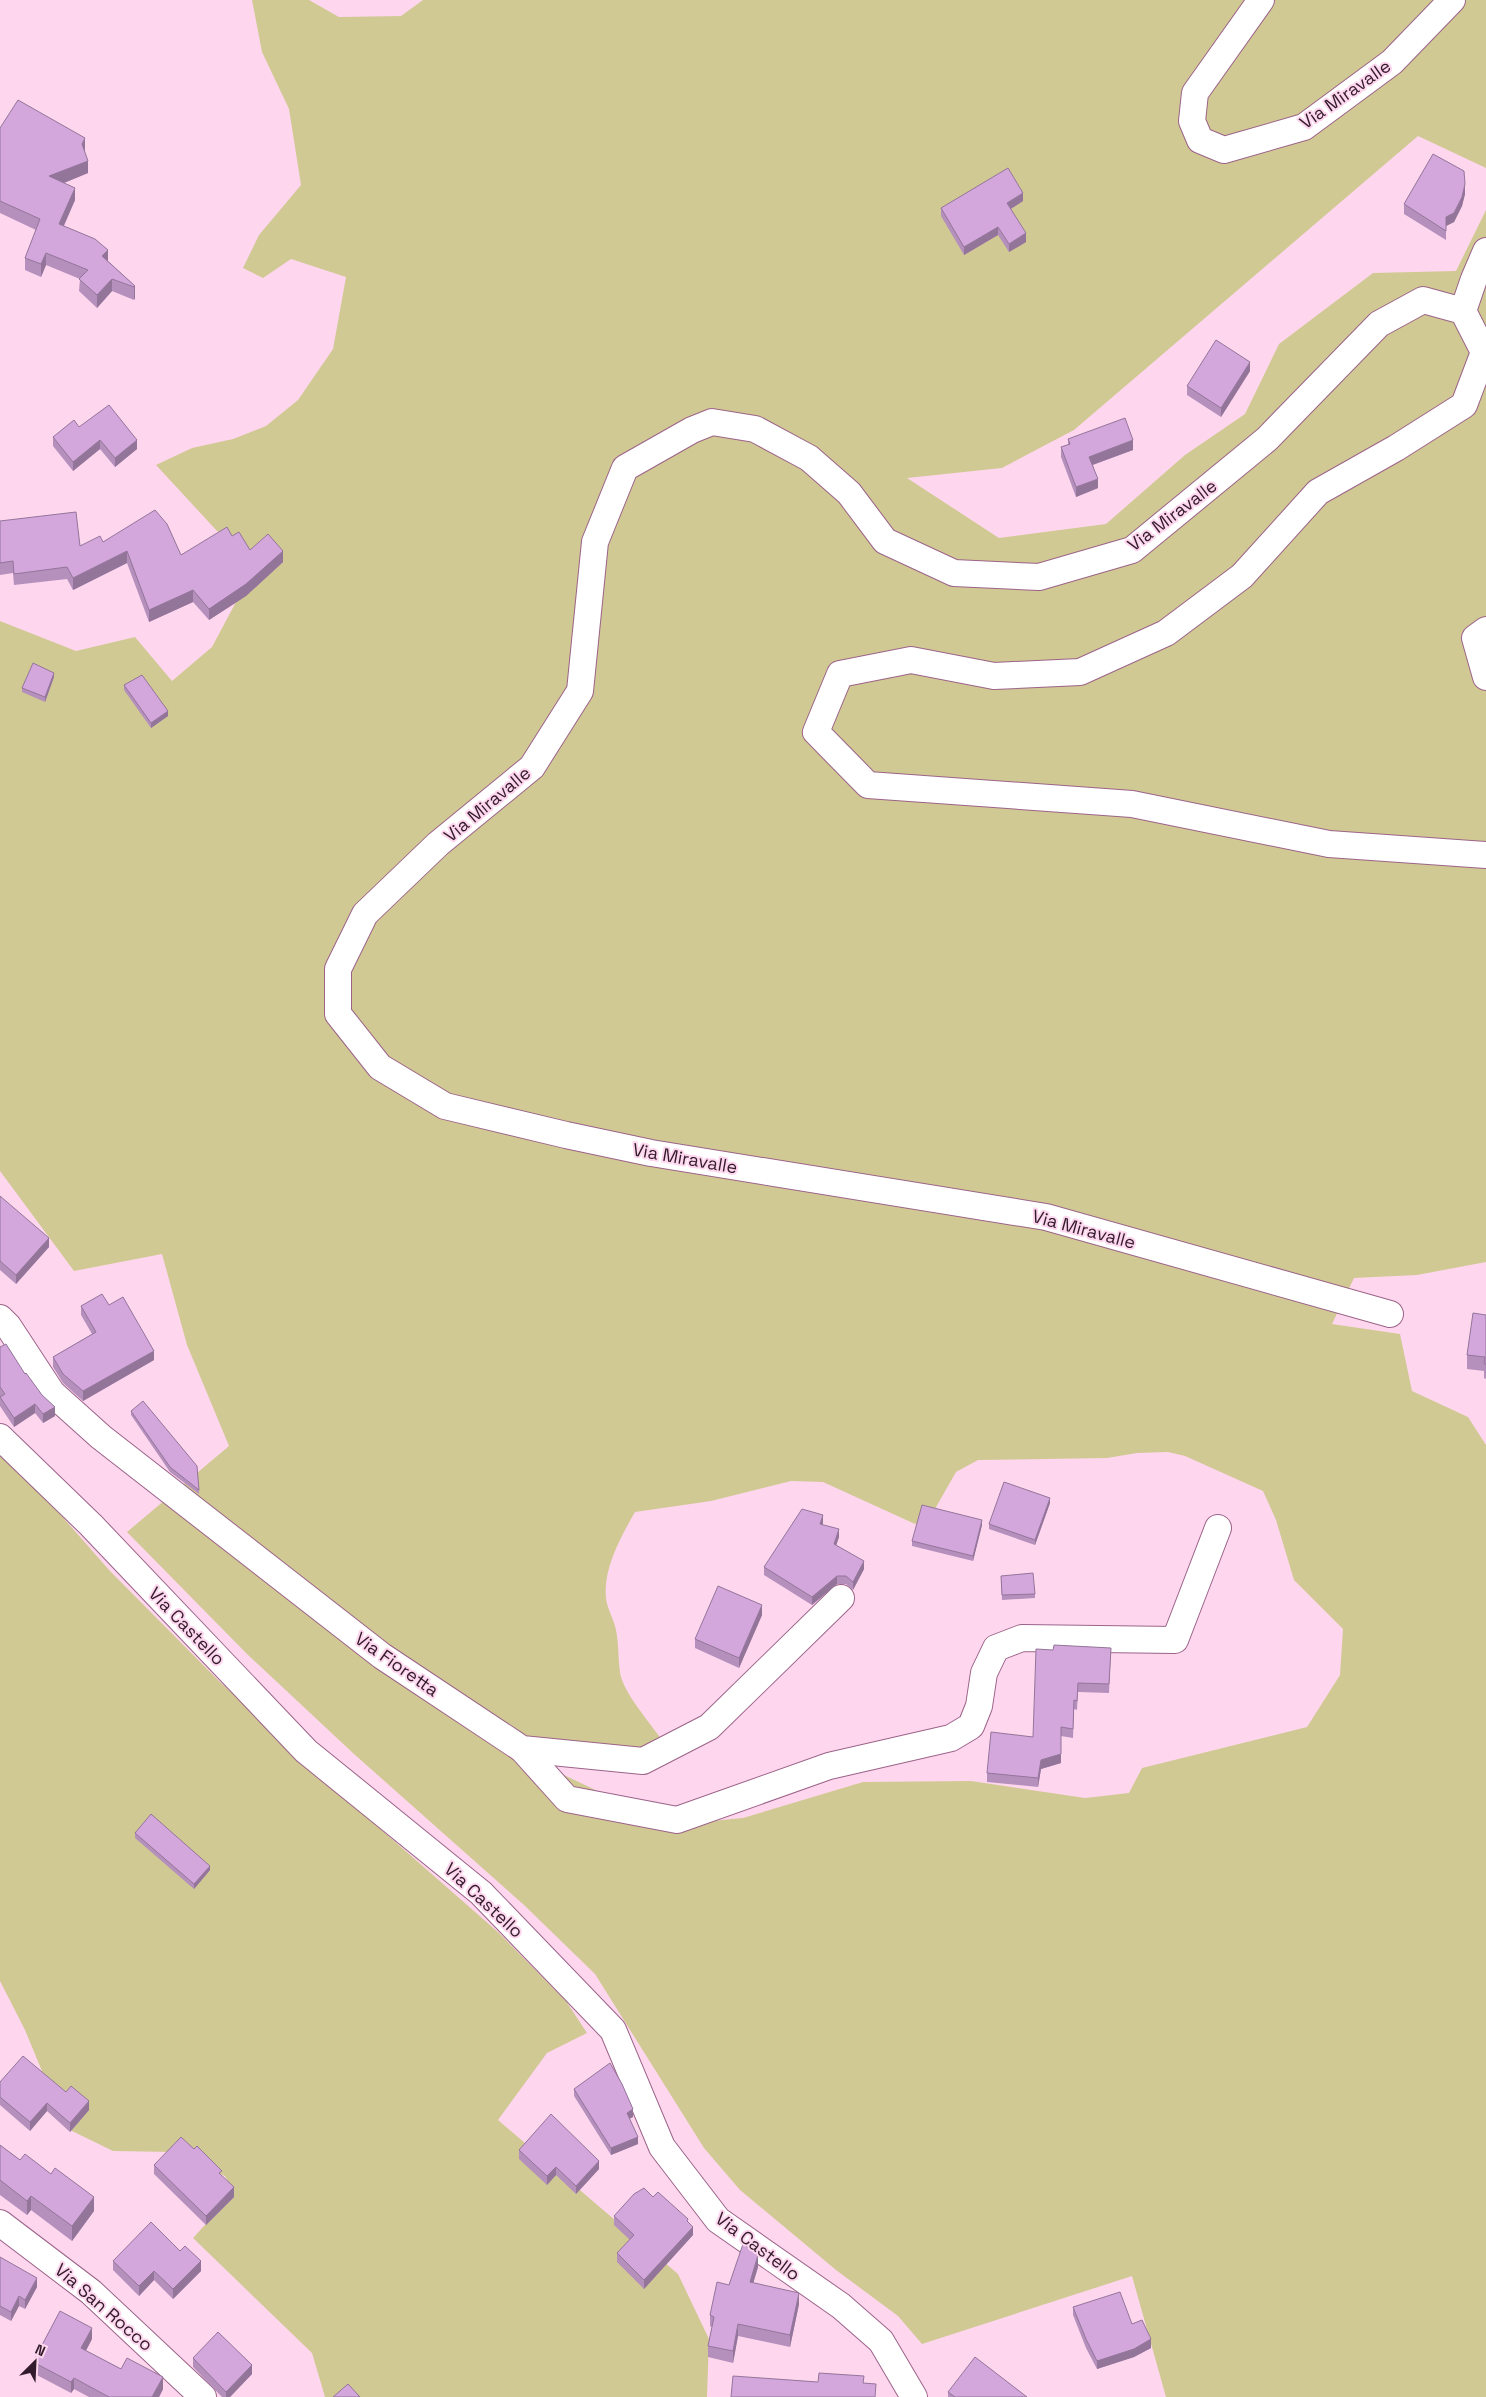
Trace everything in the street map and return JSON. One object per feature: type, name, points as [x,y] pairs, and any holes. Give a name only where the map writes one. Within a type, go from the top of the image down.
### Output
[{"type":"street","name":"Via Miravalle","points":[[1261,0],[1195,93],[1192,121],[1200,140],[1224,150],[1304,127],[1392,62],[1452,0]]},
{"type":"street","points":[[1486,251],[1463,311],[1484,352],[1464,405],[1396,448],[1318,492],[1242,576],[1166,633],[1080,672],[994,676],[911,660],[840,674],[816,732],[868,785],[1132,804],[1328,844],[1486,855]]},
{"type":"street","name":"Via Miravalle","points":[[1390,1314],[1046,1217],[651,1153],[445,1106],[380,1067],[338,1014],[338,969],[365,914],[438,844],[532,767],[580,691],[594,542],[625,468],[692,430],[712,422],[755,429],[809,458],[849,493],[885,541],[954,573],[1038,577],[1132,550],[1267,439],[1380,324],[1423,300],[1463,311]]},
{"type":"street","points":[[1486,630],[1475,638],[1486,677]]},
{"type":"street","name":"Via Fioretta","points":[[0,1318],[8,1326],[52,1393],[101,1437],[382,1656],[522,1749],[643,1761],[709,1727],[841,1598]]},
{"type":"street","name":"Via Castello","points":[[0,1437],[91,1525],[306,1751],[481,1892],[612,2030],[662,2148],[718,2220],[841,2306],[881,2341],[914,2397]]},
{"type":"street","points":[[522,1749],[566,1799],[677,1820],[829,1766],[951,1738],[970,1726],[979,1706],[984,1673],[996,1648],[1022,1638],[1175,1640],[1218,1528]]},
{"type":"street","name":"Via San Rocco","points":[[0,2223],[91,2292],[203,2397]]},
{"type":"shaded area","points":[[252,0],[309,0],[339,17],[401,16],[423,0],[1486,0],[1486,168],[1418,136],[1074,430],[1002,468],[907,478],[999,538],[1106,524],[1185,455],[1245,414],[1279,344],[1373,273],[1456,271],[1486,210],[1486,1262],[1417,1275],[1354,1278],[1332,1324],[1400,1334],[1412,1391],[1468,1417],[1486,1445],[1486,2397],[1166,2397],[1132,2276],[922,2344],[898,2316],[836,2270],[740,2190],[704,2148],[595,1974],[524,1905],[354,1754],[247,1654],[127,1532],[229,1446],[187,1345],[162,1254],[74,1271],[0,1171],[0,621],[76,651],[135,637],[172,681],[212,647],[245,585],[233,538],[217,531],[156,465],[192,448],[233,439],[266,426],[298,400],[333,349],[346,277],[291,259],[263,278],[243,268],[259,235],[301,185],[289,109],[262,52]],"holes":[[[1168,1452],[1185,1456],[1263,1491],[1276,1520],[1294,1580],[1343,1629],[1340,1675],[1307,1727],[1142,1768],[1129,1793],[1085,1798],[971,1781],[863,1782],[743,1818],[669,1825],[543,1765],[648,1770],[662,1740],[631,1698],[622,1680],[616,1630],[606,1598],[607,1575],[610,1564],[635,1512],[711,1501],[791,1481],[823,1482],[915,1524],[931,1516],[956,1472],[978,1460],[1107,1458],[1137,1453]]]},
{"type":"shaded area","points":[[0,1446],[110,1571],[220,1682],[328,1783],[499,1933],[566,2001],[587,2033],[547,2053],[498,2120],[678,2274],[709,2339],[707,2397],[325,2397],[312,2353],[193,2238],[234,2193],[225,2176],[174,2152],[113,2151],[72,2131],[51,2093],[25,2030],[0,1981]]},
{"type":"building","points":[[18,100],[85,138],[82,144],[88,161],[49,176],[75,188],[59,224],[95,239],[108,250],[102,256],[134,287],[112,279],[97,295],[79,279],[88,270],[46,253],[41,264],[25,258],[40,219],[0,201],[0,128]]},
{"type":"building","points":[[1433,154],[1464,171],[1465,184],[1462,197],[1454,213],[1446,217],[1446,231],[1404,204]]},
{"type":"building","points":[[1008,168],[1023,193],[1007,203],[1026,233],[1009,244],[998,227],[964,247],[941,208]]},
{"type":"building","points":[[1216,340],[1250,362],[1221,408],[1187,386]]},
{"type":"building","points":[[109,405],[137,440],[115,458],[100,440],[73,462],[53,437],[74,420],[79,427]]},
{"type":"building","points":[[1125,418],[1133,440],[1089,457],[1098,479],[1076,487],[1061,447],[1070,444],[1068,439]]},
{"type":"building","points":[[155,510],[167,524],[181,555],[227,527],[232,536],[239,532],[250,550],[268,534],[283,551],[246,584],[209,609],[193,590],[149,610],[127,551],[73,578],[67,567],[14,574],[13,561],[0,563],[0,521],[76,512],[80,546],[100,536],[103,542]]},
{"type":"building","points":[[33,663],[54,673],[45,697],[22,688]]},
{"type":"building","points":[[142,675],[168,711],[151,723],[124,685]]},
{"type":"building","points":[[0,1196],[49,1238],[16,1275],[0,1261]]},
{"type":"building","points":[[102,1294],[109,1305],[123,1297],[154,1351],[83,1391],[63,1374],[53,1357],[96,1332],[81,1306]]},
{"type":"building","points":[[1473,1313],[1486,1315],[1486,1364],[1484,1364],[1485,1357],[1467,1355]]},
{"type":"building","points":[[6,1344],[25,1374],[42,1395],[55,1407],[43,1414],[35,1404],[14,1418],[0,1397],[5,1394],[0,1387],[0,1347]]},
{"type":"building","points":[[143,1401],[197,1466],[199,1490],[170,1467],[131,1411]]},
{"type":"building","points":[[1004,1482],[1050,1498],[1035,1540],[989,1524]]},
{"type":"building","points":[[922,1505],[982,1520],[973,1556],[912,1541]]},
{"type":"building","points":[[802,1509],[823,1515],[820,1524],[839,1529],[834,1544],[864,1561],[853,1582],[846,1576],[837,1576],[812,1597],[764,1567]]},
{"type":"building","points":[[1033,1573],[1035,1594],[1002,1595],[1001,1576]]},
{"type":"building","points":[[718,1586],[762,1605],[739,1658],[695,1639]]},
{"type":"building","points":[[1054,1645],[1111,1648],[1109,1684],[1078,1683],[1077,1701],[1074,1700],[1073,1729],[1061,1727],[1061,1754],[1041,1760],[1038,1778],[987,1773],[991,1732],[1033,1737],[1036,1649],[1053,1650]]},
{"type":"building","points":[[151,1814],[210,1866],[194,1884],[135,1833]]},
{"type":"building","points":[[23,2056],[66,2092],[71,2086],[89,2101],[70,2123],[47,2103],[30,2122],[0,2097],[0,2082]]},
{"type":"building","points":[[610,2063],[633,2109],[627,2113],[638,2137],[611,2148],[574,2089]]},
{"type":"building","points":[[551,2114],[599,2161],[576,2186],[556,2167],[547,2176],[519,2150]]},
{"type":"building","points":[[181,2137],[194,2149],[197,2146],[222,2171],[219,2173],[234,2187],[206,2216],[154,2165]]},
{"type":"building","points":[[0,2145],[20,2160],[25,2154],[51,2174],[55,2168],[94,2197],[72,2226],[31,2196],[27,2201],[0,2180]]},
{"type":"building","points":[[644,2188],[653,2197],[658,2192],[688,2219],[687,2221],[693,2227],[644,2280],[617,2253],[634,2235],[614,2216],[634,2194]]},
{"type":"building","points":[[151,2222],[180,2251],[185,2246],[201,2261],[173,2289],[154,2271],[139,2286],[113,2261]]},
{"type":"building","points":[[743,2244],[758,2255],[750,2282],[799,2293],[790,2335],[738,2324],[733,2351],[708,2346],[714,2317],[710,2315],[717,2282],[729,2285]]},
{"type":"building","points":[[0,2257],[37,2278],[25,2300],[19,2296],[11,2312],[0,2306]]},
{"type":"building","points":[[1120,2292],[1132,2324],[1142,2320],[1151,2339],[1134,2349],[1097,2361],[1073,2307]]},
{"type":"building","points":[[60,2311],[92,2328],[81,2348],[121,2369],[127,2358],[163,2377],[152,2397],[109,2397],[74,2378],[71,2382],[33,2362]]},
{"type":"building","points":[[218,2332],[252,2365],[226,2392],[193,2358]]},
{"type":"building","points":[[975,2357],[1027,2397],[955,2397],[948,2392]]},
{"type":"building","points":[[819,2373],[864,2376],[863,2383],[876,2384],[875,2397],[731,2397],[733,2376],[818,2382]]},
{"type":"building","points":[[348,2384],[360,2397],[333,2397]]}]
